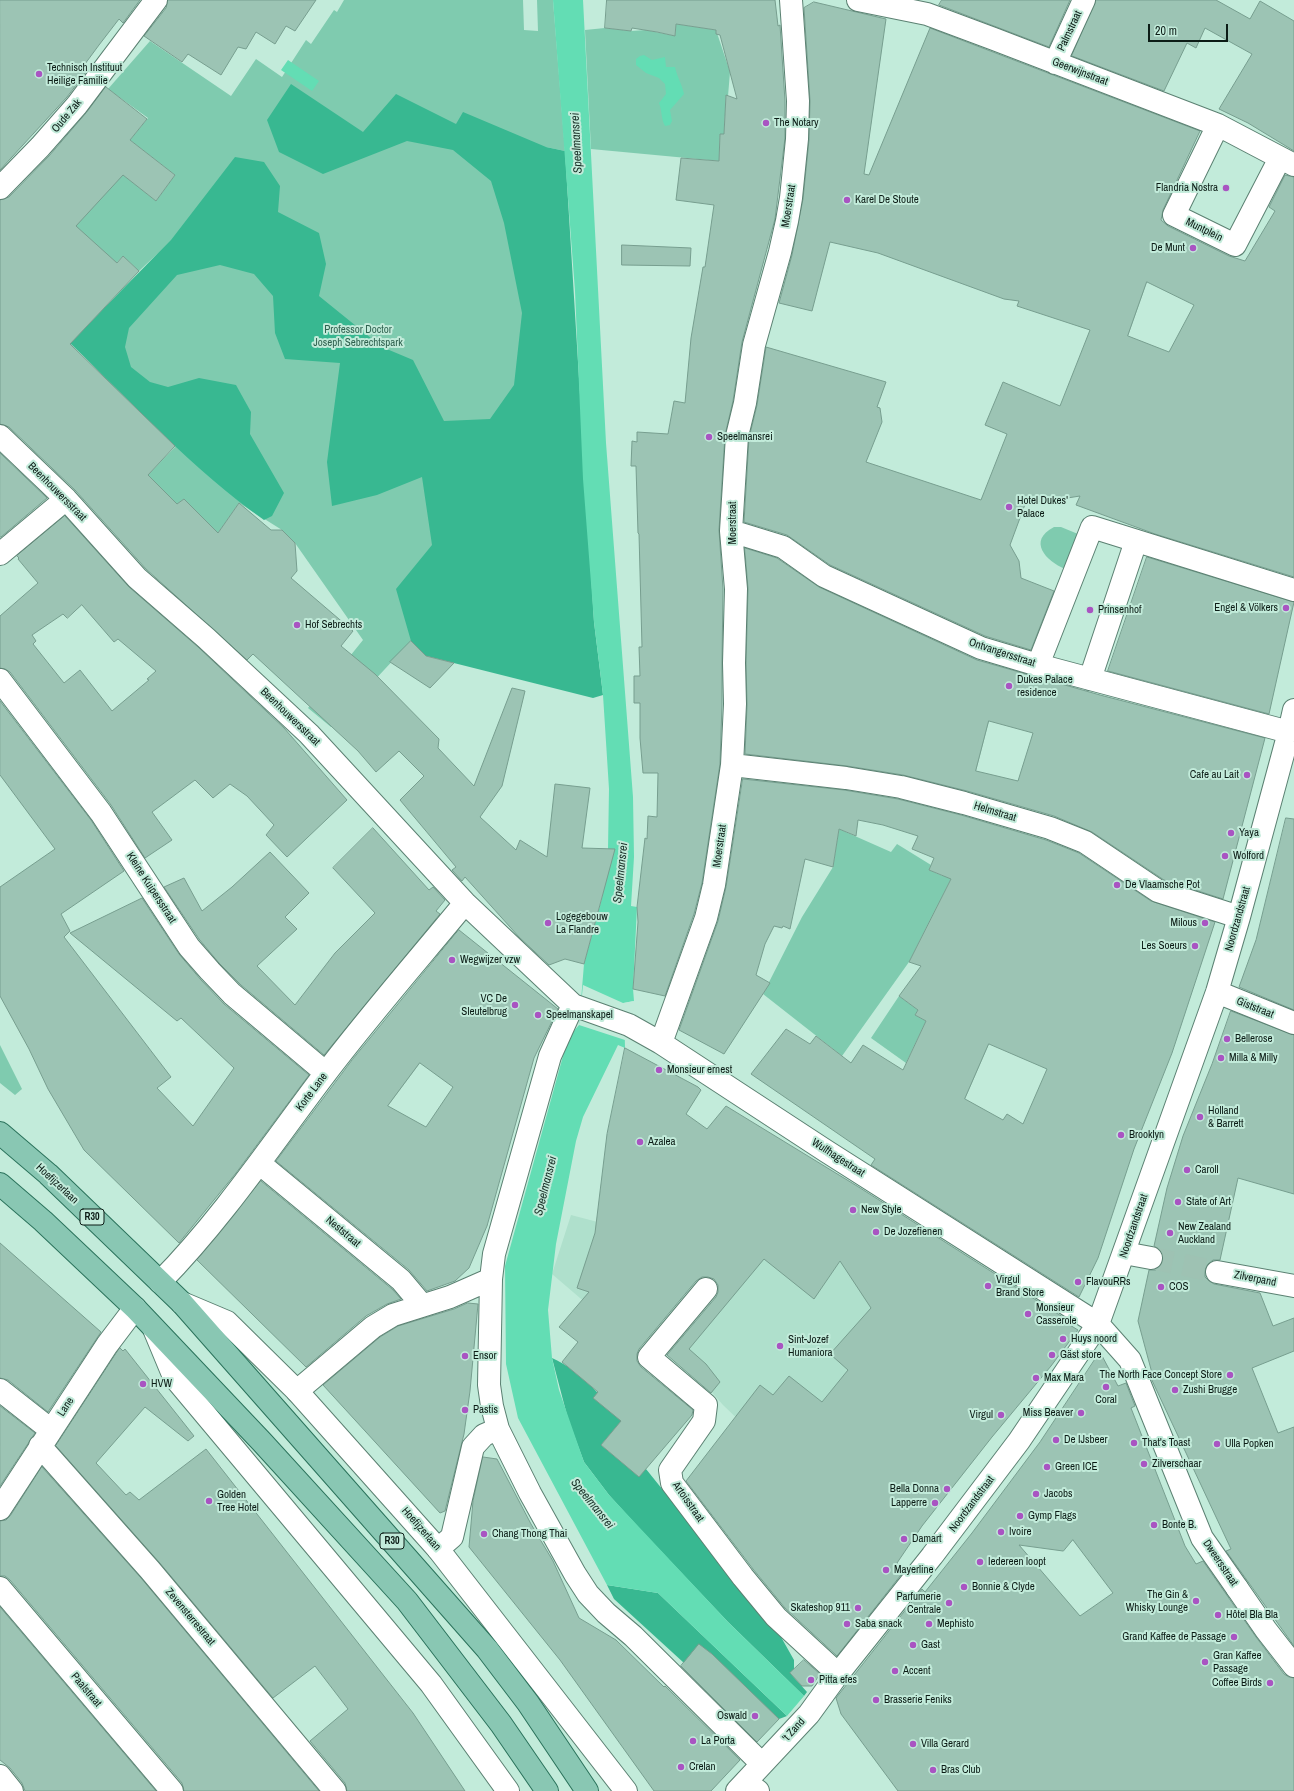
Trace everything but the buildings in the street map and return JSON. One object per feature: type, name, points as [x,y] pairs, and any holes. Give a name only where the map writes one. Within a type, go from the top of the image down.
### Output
[{"type":"main road","name":"Hoefijzerlaan","points":[[0,1133],[48,1174],[182,1303],[487,1649],[528,1703],[587,1791]]},
{"type":"main road","name":"R30","points":[[0,1184],[43,1221],[135,1308],[262,1442],[407,1601],[501,1724],[547,1791]]},
{"type":"street","name":"Oude Zak","points":[[0,188],[40,147],[77,104],[156,0]]},
{"type":"street","name":"Moerstraat","points":[[661,1043],[708,912],[714,885],[732,765],[735,704],[734,663],[736,589],[731,531],[737,436],[745,403],[754,345],[780,252],[791,198],[797,139],[798,101],[791,0]]},
{"type":"street","name":"Geerwijnstraat","points":[[858,0],[927,14],[1218,125],[1287,161]]},
{"type":"street","name":"Palmstraat","points":[[1055,63],[1084,0]]},
{"type":"street","name":"Muntplein","points":[[1218,125],[1174,215],[1235,245],[1287,161]]},
{"type":"street","name":"Beenhouwersstraat","points":[[0,436],[66,499],[137,578],[206,638],[309,734],[464,903],[577,1006]]},
{"type":"street","points":[[0,554],[66,499]]},
{"type":"street","points":[[1038,665],[1092,527],[1294,590]]},
{"type":"street","name":"Ontvangersstraat","points":[[731,531],[782,547],[824,576],[966,642],[1038,665],[1289,732]]},
{"type":"street","points":[[1090,679],[1136,541]]},
{"type":"street","name":"Kleine Kuipersstraat","points":[[0,680],[102,813],[189,947],[232,994],[326,1073]]},
{"type":"street","name":"Noordzandstraat","points":[[838,1674],[932,1556],[1019,1441],[1098,1324],[1216,992],[1239,917],[1294,710]]},
{"type":"street","name":"Helmstraat","points":[[732,765],[846,778],[901,787],[964,802],[1050,828],[1085,842],[1158,891],[1239,917]]},
{"type":"street","name":"Korte Lane","points":[[160,1282],[183,1258],[259,1163],[326,1073],[464,903]]},
{"type":"street","name":"Giststraat","points":[[1216,992],[1294,1024]]},
{"type":"street","points":[[577,1006],[550,1056],[494,1254],[491,1279],[489,1384],[498,1429],[530,1493],[575,1574],[588,1594],[606,1613],[633,1636],[762,1764]]},
{"type":"street","name":"Wulfhagestraat","points":[[577,1006],[629,1025],[661,1043],[826,1151],[1098,1324]]},
{"type":"street","name":"Neststraat","points":[[259,1163],[401,1280],[422,1305]]},
{"type":"street","points":[[1124,1253],[1151,1258]]},
{"type":"street","name":"Zilverpand","points":[[1217,1272],[1294,1286]]},
{"type":"street","points":[[297,1391],[373,1327],[393,1315],[450,1297],[491,1279]]},
{"type":"street","name":"Artoisstraat","points":[[706,1289],[649,1358],[706,1405],[704,1421],[670,1470],[672,1483],[743,1577],[776,1617],[838,1674]]},
{"type":"street","name":"Hoefijzerlaan","points":[[182,1303],[227,1322],[297,1391],[438,1549],[626,1791]]},
{"type":"street","name":"Lane","points":[[0,1509],[107,1345],[135,1308]]},
{"type":"street","name":"Dweersstraat","points":[[1098,1324],[1130,1360],[1202,1538],[1266,1630],[1294,1666]]},
{"type":"street","points":[[154,1329],[174,1377],[431,1684],[508,1791]]},
{"type":"street","name":"Zevensterrestraat","points":[[0,1390],[46,1438],[150,1570],[336,1791]]},
{"type":"street","points":[[438,1549],[452,1537],[472,1447],[484,1435],[498,1429]]},
{"type":"street","name":"Paalstraat","points":[[0,1588],[172,1791]]},
{"type":"street","name":"'t Zand","points":[[747,1788],[762,1764],[809,1714],[838,1674]]},
{"type":"street","points":[[0,1776],[12,1791]]},
{"type":"shaded area","name":"Sint-Jozef Humaniora","points":[[879,1205],[870,1337],[992,1437],[957,1482],[919,1448],[770,1450],[723,1405],[702,1381],[672,1355],[762,1245],[820,1290]]},
{"type":"shaded area","points":[[571,1215],[647,1235],[636,1346],[552,1274]]},
{"type":"green space","name":"Professor Doctor Joseph Sebrechtspark","points":[[344,0],[523,0],[524,30],[538,31],[537,0],[553,0],[565,151],[546,147],[583,555],[426,656],[411,641],[331,727],[308,708],[363,640],[295,543],[282,530],[239,503],[218,533],[184,499],[177,505],[143,480],[176,446],[70,343],[158,253],[139,271],[123,256],[62,321],[25,278],[115,168],[156,201],[175,175],[130,140],[148,118],[108,89],[150,41],[231,96],[256,59],[282,77],[306,40],[311,44],[334,10],[337,12]]},
{"type":"green space","points":[[676,24],[716,30],[730,72],[728,96],[726,96],[724,134],[720,134],[719,161],[591,149],[585,30],[605,28],[631,31],[646,30],[675,36]]},
{"type":"green space","points":[[291,84],[363,132],[396,94],[456,124],[463,112],[546,147],[565,151],[594,622],[603,695],[593,698],[426,656],[411,641],[396,589],[432,545],[422,477],[377,495],[332,506],[327,462],[340,363],[285,359],[275,333],[273,296],[254,274],[220,265],[177,275],[129,328],[125,347],[131,367],[150,382],[168,387],[199,378],[236,385],[251,412],[250,434],[284,493],[272,516],[264,520],[238,501],[188,458],[70,343],[171,240],[235,157],[264,162],[280,186],[278,212],[319,233],[326,264],[319,296],[382,347],[413,360],[444,421],[490,419],[514,385],[522,313],[504,223],[491,181],[453,150],[407,141],[323,174],[279,152],[267,120]]},
{"type":"green space","points":[[1054,527],[1061,527],[1078,534],[1065,569],[1051,561],[1042,550],[1042,538],[1046,532]]},
{"type":"green space","points":[[839,829],[891,852],[897,844],[931,865],[929,870],[943,876],[959,863],[909,962],[842,1056],[763,994],[802,917],[833,867]]},
{"type":"green space","points":[[899,996],[918,1010],[915,1015],[926,1021],[906,1063],[871,1038]]},
{"type":"green space","points":[[0,1045],[22,1089],[15,1095],[0,1083]]},
{"type":"green space","points":[[552,1358],[572,1370],[590,1385],[622,1421],[601,1445],[639,1476],[646,1469],[781,1637],[794,1660],[794,1669],[790,1673],[807,1692],[804,1696],[728,1622],[639,1528],[609,1495],[584,1462],[568,1419]]},
{"type":"green space","points":[[607,1585],[658,1593],[787,1716],[779,1719],[684,1663],[614,1599]]},
{"type":"water","points":[[553,0],[583,0],[606,443],[633,797],[634,857],[631,906],[637,907],[633,989],[634,1001],[624,1003],[625,1048],[618,1045],[583,1117],[576,1141],[556,1244],[548,1310],[552,1358],[559,1390],[584,1462],[609,1495],[728,1622],[804,1696],[787,1716],[658,1593],[607,1585],[518,1418],[506,1364],[505,1266],[568,1038],[579,1025],[584,964],[602,898],[608,849],[609,789],[603,695],[594,622],[583,479],[575,291]]},
{"type":"water","points":[[644,55],[652,60],[665,57],[666,67],[675,67],[684,94],[670,110],[672,121],[670,125],[665,126],[659,103],[666,94],[665,84],[659,78],[646,73],[636,65],[636,59]]},
{"type":"water","points":[[288,60],[319,81],[312,91],[281,70]]},
{"type":"pier","points":[[583,985],[623,1003],[634,1001],[633,1003],[626,1004],[627,1033],[625,1040],[579,1025]]},
{"type":"tunnel","points":[[1151,1258],[1217,1272]]},
{"type":"place","name":"Technisch Instituut Heilige Familie","points":[[39,74]]},
{"type":"place","name":"The Notary","points":[[766,123]]},
{"type":"place","name":"Flandria Nostra","points":[[1226,188]]},
{"type":"place","name":"Karel De Stoute","points":[[847,200]]},
{"type":"place","name":"De Munt","points":[[1193,248]]},
{"type":"place","name":"Speelmansrei","points":[[709,437]]},
{"type":"place","name":"Hotel Dukes' Palace","points":[[1009,507]]},
{"type":"place","name":"Engel & Völkers","points":[[1286,608]]},
{"type":"place","name":"Prinsenhof","points":[[1090,610]]},
{"type":"place","name":"Hof Sebrechts","points":[[297,625]]},
{"type":"place","name":"Dukes Palace residence","points":[[1009,686]]},
{"type":"place","name":"Cafe au Lait","points":[[1247,775]]},
{"type":"place","name":"Yaya","points":[[1231,833]]},
{"type":"place","name":"Wolford","points":[[1225,856]]},
{"type":"place","name":"De Vlaamsche Pot","points":[[1117,885]]},
{"type":"place","name":"Logegebouw La Flandre","points":[[548,923]]},
{"type":"place","name":"Milous","points":[[1205,923]]},
{"type":"place","name":"Les Soeurs","points":[[1195,946]]},
{"type":"place","name":"Wegwijzer vzw","points":[[452,960]]},
{"type":"place","name":"VC De Sleutelbrug","points":[[515,1005]]},
{"type":"place","name":"Speelmanskapel","points":[[538,1015]]},
{"type":"place","name":"Bellerose","points":[[1227,1039]]},
{"type":"place","name":"Milla & Milly","points":[[1221,1058]]},
{"type":"place","name":"Monsieur ernest","points":[[659,1070]]},
{"type":"place","name":"Holland & Barrett","points":[[1200,1117]]},
{"type":"place","name":"Brooklyn","points":[[1121,1135]]},
{"type":"place","name":"Azalea","points":[[640,1142]]},
{"type":"place","name":"Caroll","points":[[1187,1170]]},
{"type":"place","name":"State of Art","points":[[1178,1202]]},
{"type":"place","name":"New Style","points":[[853,1210]]},
{"type":"place","name":"De Jozefienen","points":[[876,1232]]},
{"type":"place","name":"New Zealand Auckland","points":[[1170,1233]]},
{"type":"place","name":"FlavouRRs","points":[[1078,1282]]},
{"type":"place","name":"Virgul Brand Store","points":[[988,1286]]},
{"type":"place","name":"COS","points":[[1161,1287]]},
{"type":"place","name":"Monsieur Casserole","points":[[1028,1314]]},
{"type":"place","name":"Huys noord","points":[[1063,1339]]},
{"type":"place","name":"Sint-Jozef Humaniora","points":[[780,1346]]},
{"type":"place","name":"Gäst store","points":[[1052,1355]]},
{"type":"place","name":"Ensor","points":[[465,1356]]},
{"type":"place","name":"The North Face Concept Store","points":[[1230,1375]]},
{"type":"place","name":"Max Mara","points":[[1036,1378]]},
{"type":"place","name":"HVW","points":[[143,1384]]},
{"type":"place","name":"Coral","points":[[1106,1387]]},
{"type":"place","name":"Zushi Brugge","points":[[1175,1390]]},
{"type":"place","name":"Pastis","points":[[465,1410]]},
{"type":"place","name":"Miss Beaver","points":[[1081,1413]]},
{"type":"place","name":"Virgul","points":[[1001,1415]]},
{"type":"place","name":"De IJsbeer","points":[[1056,1440]]},
{"type":"place","name":"That's Toast","points":[[1134,1443]]},
{"type":"place","name":"Ulla Popken","points":[[1217,1444]]},
{"type":"place","name":"Zilverschaar","points":[[1144,1464]]},
{"type":"place","name":"Green ICE","points":[[1047,1467]]},
{"type":"place","name":"Bella Donna","points":[[947,1489]]},
{"type":"place","name":"Jacobs","points":[[1036,1494]]},
{"type":"place","name":"Golden Tree Hotel","points":[[209,1501]]},
{"type":"place","name":"Lapperre","points":[[935,1503]]},
{"type":"place","name":"Gymp Flags","points":[[1020,1516]]},
{"type":"place","name":"Bonte B.","points":[[1154,1525]]},
{"type":"place","name":"Ivoire","points":[[1001,1532]]},
{"type":"place","name":"Chang Thong Thai","points":[[484,1534]]},
{"type":"place","name":"Damart","points":[[904,1539]]},
{"type":"place","name":"Iedereen loopt","points":[[980,1562]]},
{"type":"place","name":"Mayerline","points":[[886,1570]]},
{"type":"place","name":"Bonnie & Clyde","points":[[964,1587]]},
{"type":"place","name":"The Gin & Whisky Lounge","points":[[1196,1601]]},
{"type":"place","name":"Parfumerie Centrale","points":[[949,1603]]},
{"type":"place","name":"Skateshop 911","points":[[858,1608]]},
{"type":"place","name":"Hôtel Bla Bla","points":[[1218,1615]]},
{"type":"place","name":"Saba snack","points":[[847,1624]]},
{"type":"place","name":"Mephisto","points":[[929,1624]]},
{"type":"place","name":"Grand Kaffee de Passage","points":[[1234,1637]]},
{"type":"place","name":"Gast","points":[[913,1645]]},
{"type":"place","name":"Gran Kaffee Passage","points":[[1205,1662]]},
{"type":"place","name":"Accent","points":[[895,1671]]},
{"type":"place","name":"Pitta efes","points":[[811,1680]]},
{"type":"place","name":"Coffee Birds","points":[[1270,1683]]},
{"type":"place","name":"Brasserie Feniks","points":[[876,1700]]},
{"type":"place","name":"Oswald","points":[[755,1716]]},
{"type":"place","name":"La Porta","points":[[693,1741]]},
{"type":"place","name":"Villa Gerard","points":[[913,1744]]},
{"type":"place","name":"Crelan","points":[[681,1767]]},
{"type":"place","name":"Bras Club","points":[[933,1770]]}]
